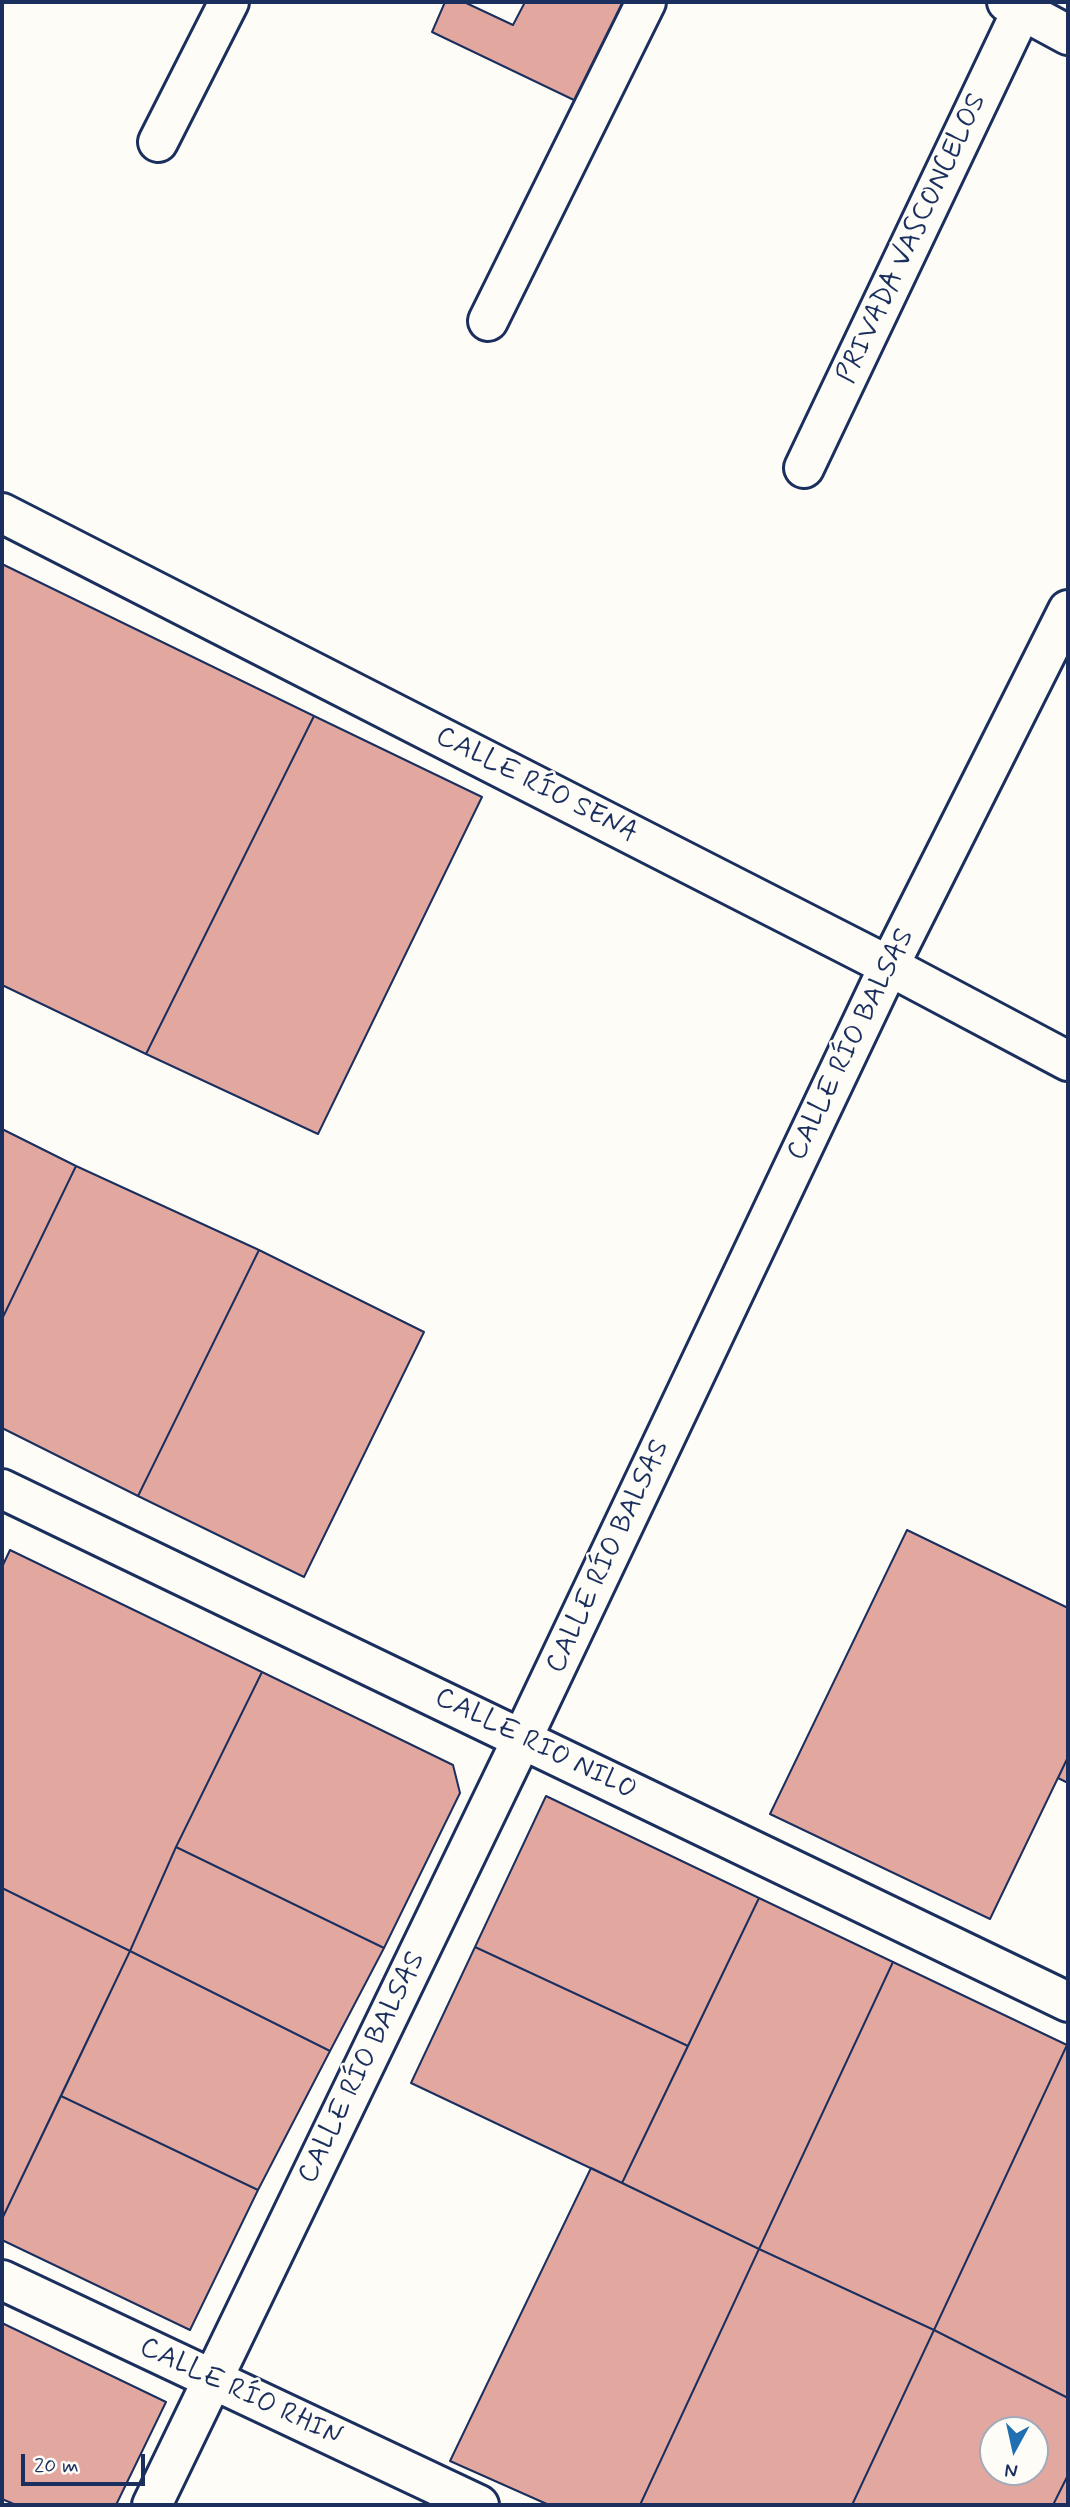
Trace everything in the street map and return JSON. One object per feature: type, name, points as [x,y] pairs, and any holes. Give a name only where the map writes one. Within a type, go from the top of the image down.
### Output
[{"type":"street","points":[[158,142],[229,2]]},
{"type":"street","points":[[488,321],[646,2]]},
{"type":"street","points":[[1014,6],[1068,35]]},
{"type":"street","name":"PRIVADA VASCONCELOS","points":[[804,468],[1014,6]]},
{"type":"street","name":"CALLE RÍO SENA","points":[[2,513],[889,966],[1068,1061]]},
{"type":"street","name":"CALLE RÍO BALSAS","points":[[152,2505],[522,1739],[889,966],[1068,610]]},
{"type":"street","name":"CALLE RIO NILO","points":[[2,1489],[1068,2002]]},
{"type":"street","name":"CALLE RÍO RHIN","points":[[2,2280],[480,2505]]},
{"type":"building","points":[[445,2],[464,2],[513,25],[525,2],[623,2],[576,101],[432,32]]},
{"type":"building","points":[[2,564],[314,716],[146,1054],[2,985]]},
{"type":"building","points":[[314,716],[482,797],[318,1134],[146,1054]]},
{"type":"building","points":[[2,1129],[76,1166],[2,1319]]},
{"type":"building","points":[[76,1166],[259,1250],[138,1496],[2,1428],[2,1319]]},
{"type":"building","points":[[259,1250],[424,1332],[304,1577],[138,1496]]},
{"type":"building","points":[[907,1530],[1068,1608],[1068,1757],[990,1919],[770,1814]]},
{"type":"building","points":[[10,1550],[262,1672],[176,1847],[130,1951],[2,1888],[2,1567]]},
{"type":"building","points":[[262,1672],[453,1765],[460,1793],[384,1948],[176,1847]]},
{"type":"building","points":[[1068,1757],[1068,1783],[1058,1778]]},
{"type":"building","points":[[546,1796],[759,1898],[688,2046],[475,1947]]},
{"type":"building","points":[[176,1847],[384,1948],[330,2051],[130,1951]]},
{"type":"building","points":[[2,1888],[130,1951],[2,2219]]},
{"type":"building","points":[[759,1898],[893,1962],[759,2249],[622,2183]]},
{"type":"building","points":[[475,1947],[688,2046],[622,2183],[411,2083]]},
{"type":"building","points":[[130,1951],[330,2051],[258,2190],[61,2096]]},
{"type":"building","points":[[893,1962],[1067,2045],[934,2330],[759,2249]]},
{"type":"building","points":[[1068,2046],[1068,2398],[934,2330]]},
{"type":"building","points":[[61,2096],[258,2190],[190,2330],[2,2240],[2,2219]]},
{"type":"building","points":[[591,2168],[759,2249],[640,2505],[549,2505],[450,2461]]},
{"type":"building","points":[[759,2249],[934,2330],[852,2505],[640,2505]]},
{"type":"building","points":[[2,2323],[166,2402],[116,2505],[16,2505],[2,2499]]},
{"type":"building","points":[[934,2330],[1068,2398],[1068,2475],[1053,2505],[852,2505]]},
{"type":"building","points":[[1068,2475],[1068,2505],[1053,2505]]}]
